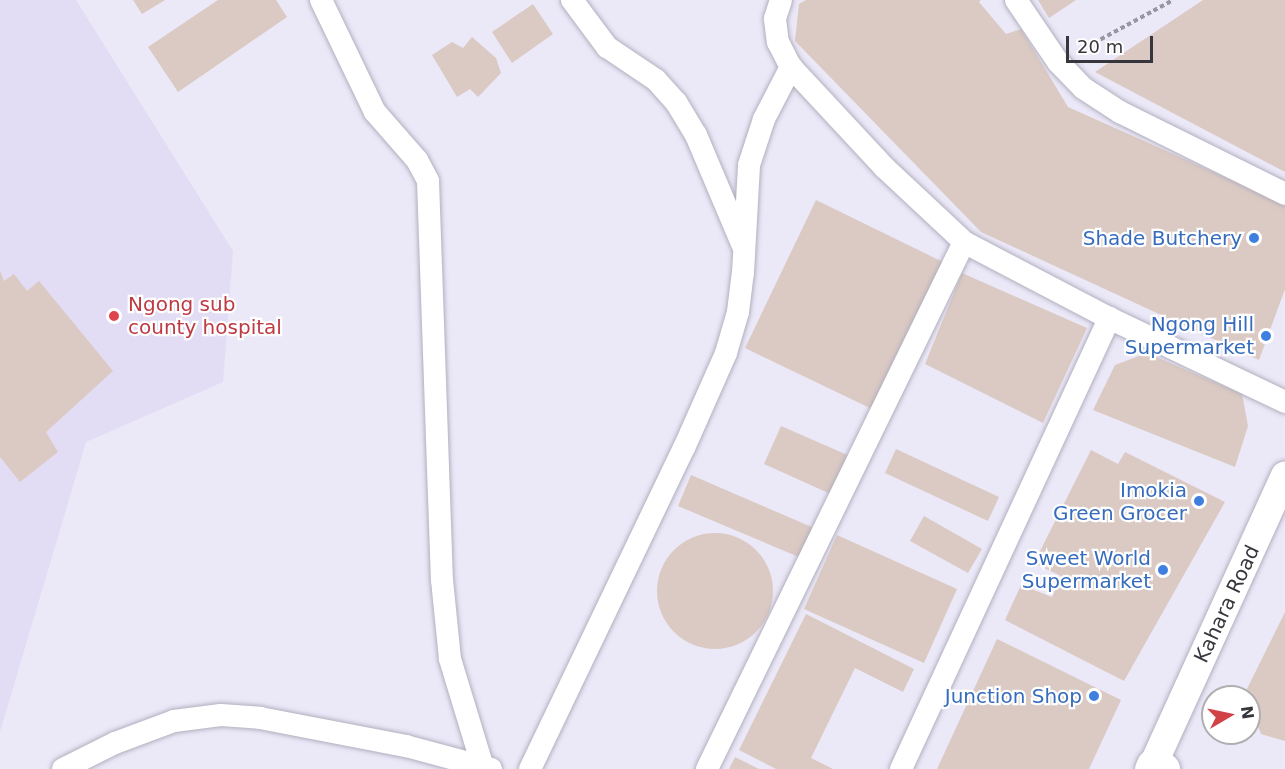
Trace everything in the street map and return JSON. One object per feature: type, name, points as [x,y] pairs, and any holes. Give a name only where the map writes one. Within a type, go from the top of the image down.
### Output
[{"type":"street","points":[[321,0],[375,112],[417,160],[428,181],[442,580],[450,659],[487,766]]},
{"type":"street","points":[[572,0],[607,46],[656,80],[676,102],[696,135],[744,248]]},
{"type":"street","points":[[781,0],[775,20],[778,42],[791,67],[885,168],[964,242],[1109,318],[1285,402]]},
{"type":"street","points":[[1016,0],[1058,62],[1083,88],[1120,112],[1285,194]]},
{"type":"street","points":[[530,769],[684,448],[726,353],[738,312],[749,165],[764,119],[791,67]]},
{"type":"street","points":[[707,769],[964,242]]},
{"type":"street","points":[[901,769],[1109,318]]},
{"type":"street","name":"Kahara Road","points":[[1156,768],[1285,476]]},
{"type":"street","points":[[63,769],[114,742],[174,721],[221,715],[271,720],[487,766]]},
{"type":"path","points":[[1058,62],[1173,0]]},
{"type":"shaded area","name":"Ngong sub county hospital","points":[[0,0],[76,0],[233,251],[223,382],[86,442],[0,732]]},
{"type":"building","points":[[133,0],[165,0],[142,14]]},
{"type":"building","points":[[218,0],[276,0],[287,17],[178,92],[148,47]]},
{"type":"building","points":[[806,0],[981,0],[979,2],[1006,34],[1021,29],[1068,107],[1285,204],[1285,289],[1259,360],[981,232],[795,41],[799,4]]},
{"type":"building","points":[[1038,0],[1076,0],[1049,18]]},
{"type":"building","points":[[1203,0],[1285,0],[1285,172],[1095,72]]},
{"type":"building","points":[[533,4],[553,34],[512,63],[492,32]]},
{"type":"building","points":[[472,37],[496,58],[501,73],[478,97],[470,89],[457,97],[432,55],[452,42],[463,48]]},
{"type":"building","points":[[816,200],[945,263],[874,410],[745,348]]},
{"type":"building","points":[[0,271],[4,281],[14,274],[27,291],[39,281],[113,371],[46,432],[58,452],[20,482],[0,457]]},
{"type":"building","points":[[962,273],[1087,328],[1043,423],[925,364]]},
{"type":"building","points":[[1147,353],[1242,394],[1248,426],[1235,467],[1093,410],[1115,365]]},
{"type":"building","points":[[781,426],[852,457],[835,496],[764,464]]},
{"type":"building","points":[[896,449],[999,497],[988,521],[885,473]]},
{"type":"building","points":[[1091,450],[1118,464],[1125,452],[1225,502],[1124,681],[1005,620],[1021,585],[1052,597],[1061,576],[1034,563]]},
{"type":"building","points":[[691,475],[814,528],[801,558],[678,506]]},
{"type":"building","points":[[924,516],[982,549],[968,573],[910,541]]},
{"type":"building","points":[[715,533],[737,538],[756,550],[768,569],[773,591],[768,613],[756,632],[737,644],[715,649],[693,644],[674,632],[662,613],[657,591],[662,569],[674,550],[693,538]]},
{"type":"building","points":[[837,535],[957,589],[924,663],[804,609]]},
{"type":"building","points":[[1285,612],[1285,741],[1261,734],[1261,685],[1249,685]]},
{"type":"building","points":[[806,614],[914,669],[903,692],[855,668],[811,758],[833,769],[776,769],[739,750]]},
{"type":"building","points":[[997,639],[1121,700],[1089,769],[937,769]]},
{"type":"building","points":[[735,757],[759,769],[729,769]]},
{"type":"place","name":"Shade Butchery","points":[[1254,238]]},
{"type":"place","name":"Ngong sub county hospital","points":[[114,316]]},
{"type":"place","name":"Ngong Hill Supermarket","points":[[1266,336]]},
{"type":"place","name":"Imokia Green Grocer","points":[[1199,501]]},
{"type":"place","name":"Sweet World Supermarket","points":[[1163,570]]},
{"type":"place","name":"Junction Shop","points":[[1094,696]]}]
